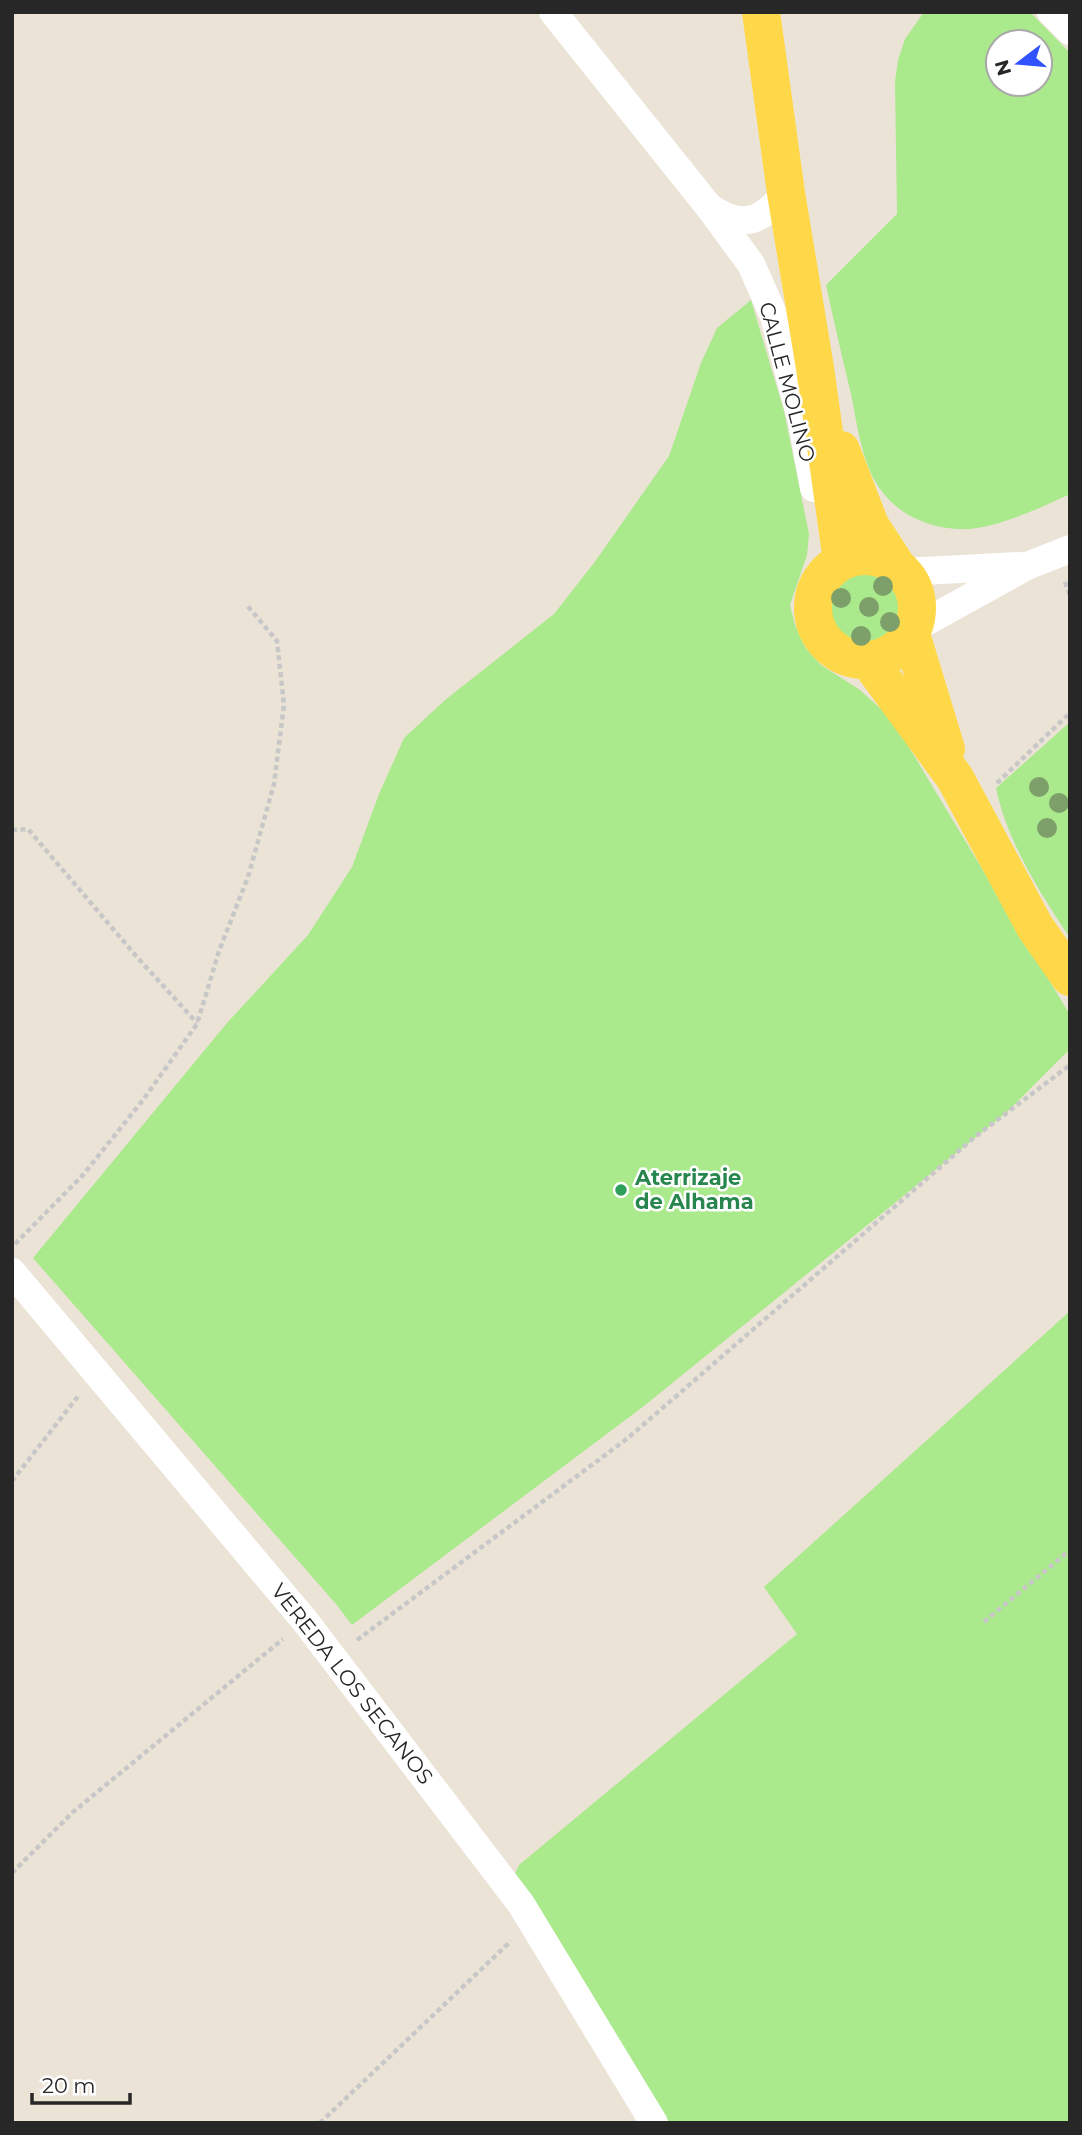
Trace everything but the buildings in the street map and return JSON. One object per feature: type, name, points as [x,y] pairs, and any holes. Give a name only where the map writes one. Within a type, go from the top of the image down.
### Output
[{"type":"main road","points":[[761,12],[786,193],[816,368],[834,566]]},
{"type":"main road","points":[[816,368],[842,454],[870,525],[912,584],[917,599],[918,614],[912,632],[900,648],[886,657],[869,661],[851,659],[835,652],[822,639],[814,622],[813,604],[817,587],[834,566],[869,555],[899,568]]},
{"type":"main road","points":[[912,632],[955,778]]},
{"type":"main road","points":[[869,661],[955,778],[1035,927],[1070,977]]},
{"type":"street","name":"CALLE MOLINO","points":[[553,12],[709,207],[751,264],[774,316],[802,422],[834,566]]},
{"type":"street","points":[[1051,12],[1070,31]]},
{"type":"street","name":"CALLE MOLINO","points":[[709,207],[726,219],[755,220],[774,208],[786,193]]},
{"type":"street","points":[[912,632],[1027,566],[1070,549]]},
{"type":"street","points":[[899,568],[1027,566]]},
{"type":"street","name":"VEREDA LOS SECANOS","points":[[12,1272],[305,1621],[521,1903],[654,2123]]},
{"type":"path","points":[[1053,583],[1064,579]]},
{"type":"path","points":[[12,1247],[83,1175],[143,1100],[197,1024],[219,951],[248,877],[274,784],[284,705],[277,641],[246,604]]},
{"type":"path","points":[[995,785],[1070,713]]},
{"type":"path","points":[[12,830],[28,829],[136,957],[197,1024]]},
{"type":"path","points":[[333,1658],[628,1438],[976,1136],[1070,1065]]},
{"type":"path","points":[[12,1481],[97,1373]]},
{"type":"path","points":[[984,1622],[1070,1550]]},
{"type":"path","points":[[12,1873],[73,1812],[305,1621]]},
{"type":"path","points":[[320,2123],[531,1921]]},
{"type":"green space","points":[[924,12],[1030,12],[1046,28],[984,28],[984,98],[1054,98],[1054,37],[1070,53],[1070,494],[994,525],[953,529],[924,522],[898,507],[877,485],[861,443],[826,285],[897,214],[895,82],[905,39]]},
{"type":"green space","points":[[751,300],[784,411],[809,534],[807,555],[790,605],[795,625],[805,647],[821,665],[860,690],[881,709],[901,734],[1070,1015],[1070,1049],[1007,1112],[644,1406],[352,1625],[33,1258],[227,1023],[308,935],[352,867],[379,794],[404,738],[445,700],[554,614],[594,563],[669,456],[701,363],[717,328]]},
{"type":"green space","points":[[859,571],[873,571],[887,577],[897,587],[903,608],[897,629],[887,639],[873,645],[859,645],[845,639],[835,629],[829,615],[829,601],[835,587],[845,577]]},
{"type":"green space","points":[[1070,722],[1070,938],[1036,885],[1016,847],[996,788]]},
{"type":"green space","points":[[1070,1311],[1070,2123],[669,2123],[514,1876],[519,1865],[797,1634],[764,1587]]},
{"type":"place","name":"Aterrizaje de Alhama","points":[[621,1190]]}]
